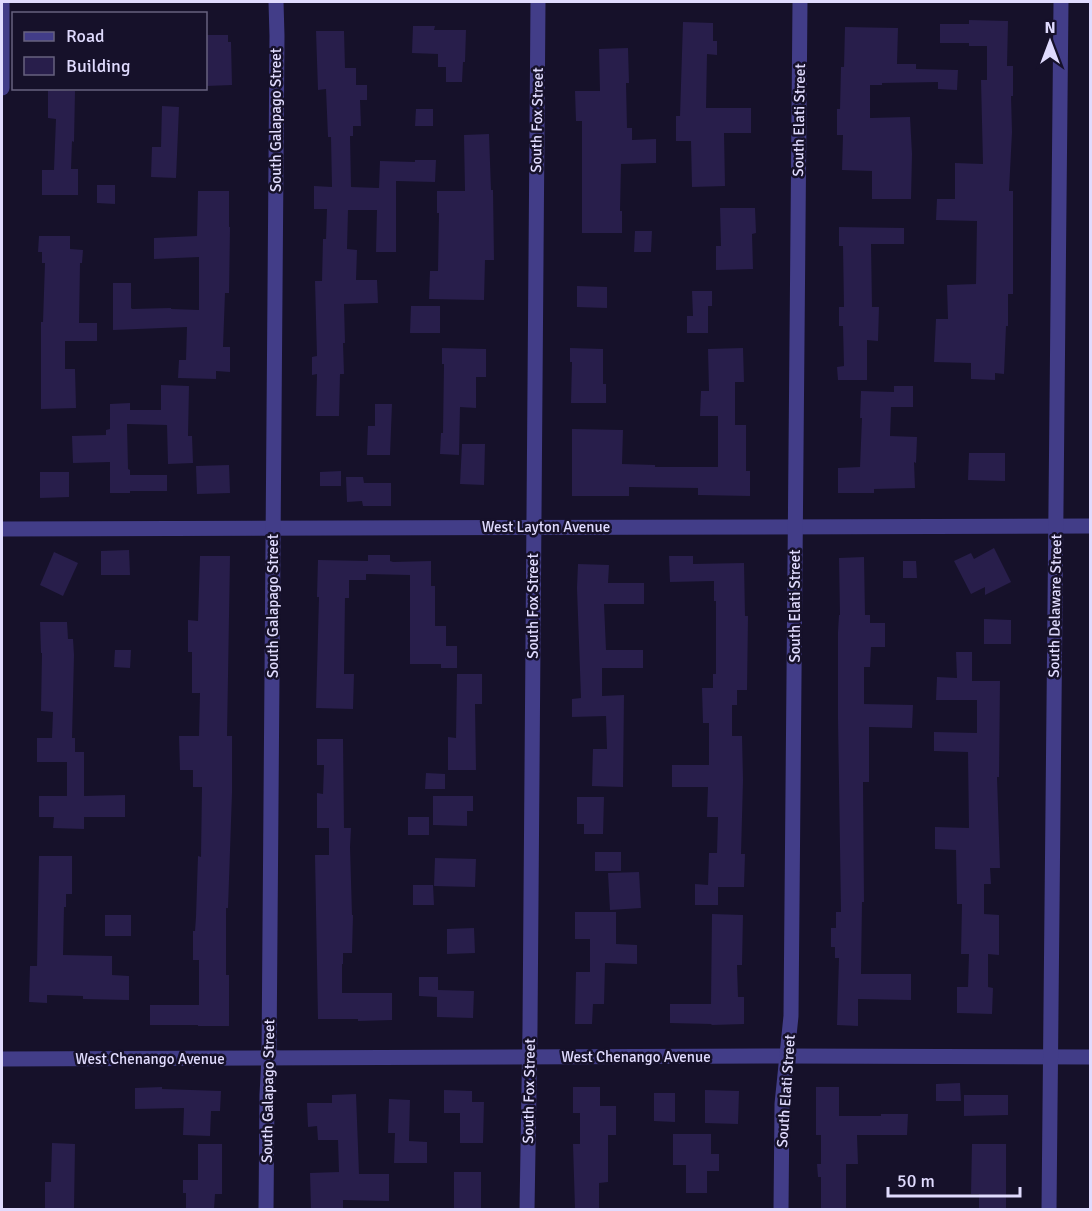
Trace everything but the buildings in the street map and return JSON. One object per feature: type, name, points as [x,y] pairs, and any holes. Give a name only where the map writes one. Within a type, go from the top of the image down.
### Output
[{"type":"street","points":[[2,2],[2,88]]},
{"type":"street","name":"South Galapago Street","points":[[266,1209],[274,528],[276,2]]},
{"type":"street","name":"South Fox Street","points":[[527,1209],[538,2]]},
{"type":"street","name":"South Elati Street","points":[[781,1209],[782,1104],[791,1016],[800,2]]},
{"type":"street","name":"South Delaware Street","points":[[1049,1209],[1061,2]]},
{"type":"street","name":"West Layton Avenue","points":[[2,529],[1090,526]]},
{"type":"street","name":"West Chenango Avenue","points":[[2,1059],[1090,1057]]}]
